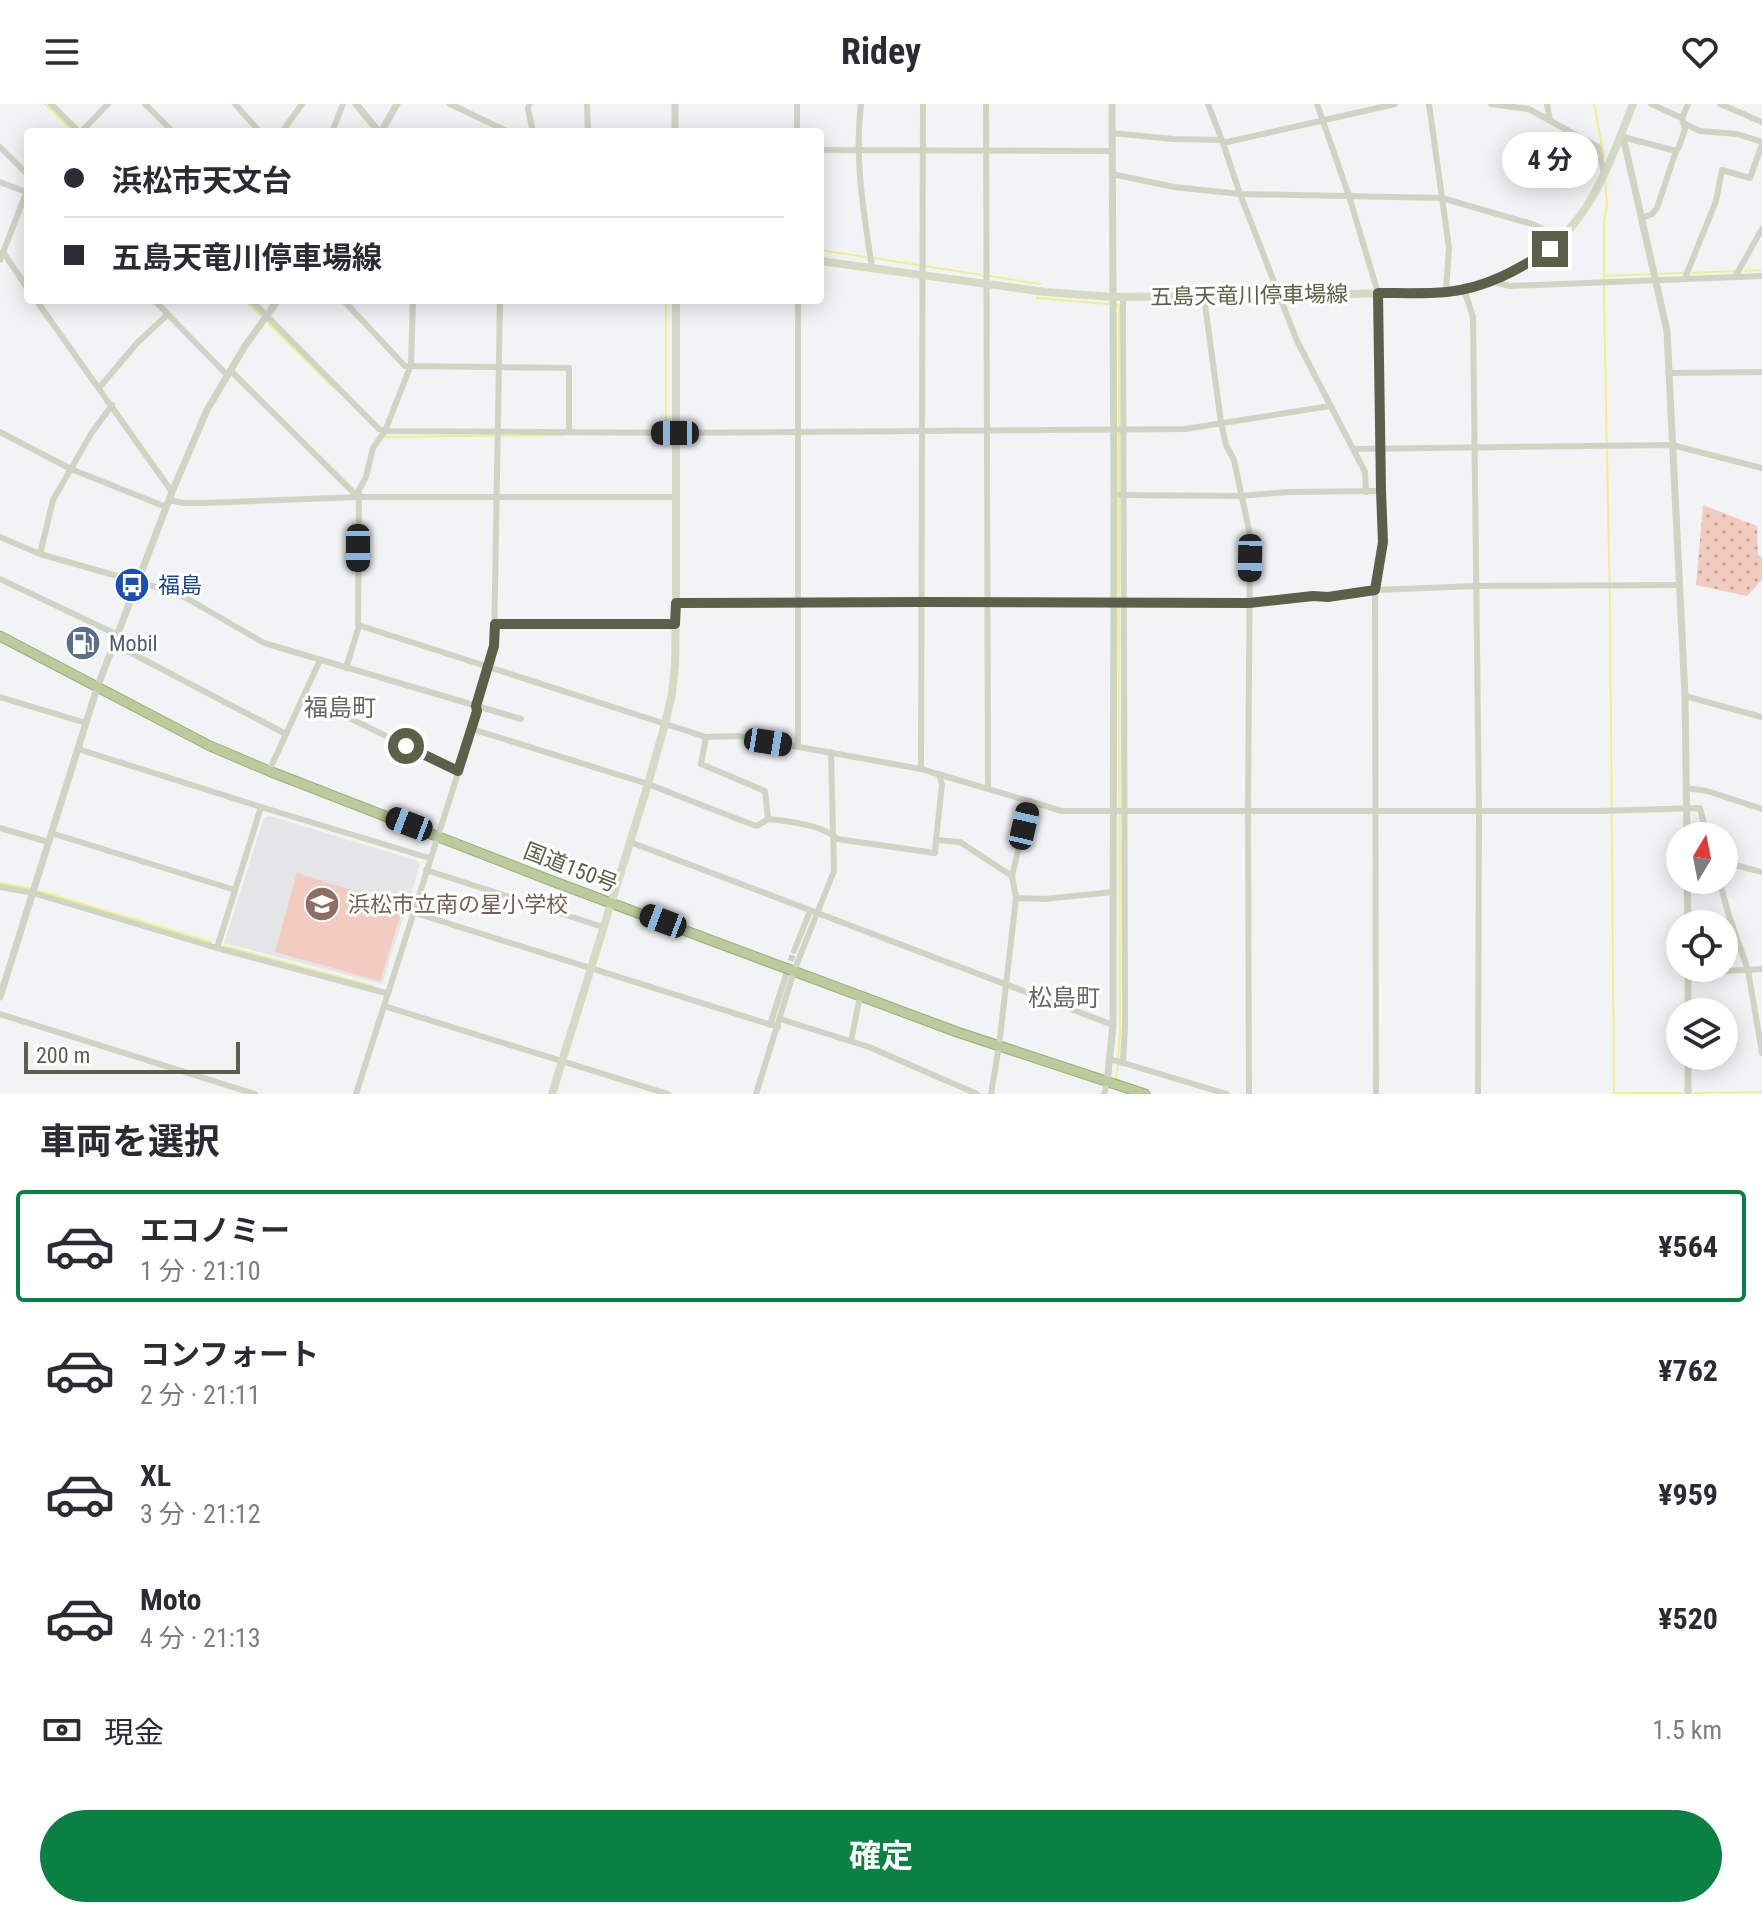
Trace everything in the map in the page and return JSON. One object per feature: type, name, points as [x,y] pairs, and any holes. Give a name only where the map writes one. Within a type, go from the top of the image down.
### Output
[{"type":"highway","name":"国道150号","points":[[0,636],[210,746],[269,771],[860,996],[1145,1094]]},
{"type":"main road","name":"五島天竜川停車場線","points":[[824,262],[1045,292],[1113,297],[1446,292],[1464,289],[1493,281],[1531,262],[1562,238],[1588,204],[1623,134],[1633,104]]},
{"type":"main road","points":[[552,1094],[648,784],[665,724],[675,665],[676,304]]},
{"type":"street","points":[[51,104],[76,128]]},
{"type":"street","points":[[84,128],[108,104]]},
{"type":"street","points":[[145,104],[169,128]]},
{"type":"street","points":[[235,104],[256,128]]},
{"type":"street","points":[[285,128],[302,104]]},
{"type":"street","points":[[334,128],[343,104]]},
{"type":"street","points":[[356,104],[377,128]]},
{"type":"street","points":[[382,128],[397,104]]},
{"type":"street","points":[[450,104],[501,128]]},
{"type":"street","points":[[529,104],[532,128]]},
{"type":"street","points":[[587,104],[588,128]]},
{"type":"street","points":[[675,104],[675,128]]},
{"type":"street","points":[[797,104],[797,128]]},
{"type":"street","points":[[861,104],[858,151],[872,268]]},
{"type":"street","points":[[921,769],[923,104]]},
{"type":"street","points":[[986,104],[988,788]]},
{"type":"street","points":[[1112,104],[1113,602],[1125,1025],[1123,1063]]},
{"type":"street","points":[[1208,104],[1297,341],[1365,472],[1366,492]]},
{"type":"street","points":[[1317,104],[1378,293],[1383,542],[1375,590],[1376,1094]]},
{"type":"street","points":[[1112,133],[1223,142],[1395,104]]},
{"type":"street","points":[[1429,104],[1449,248],[1446,292]]},
{"type":"street","points":[[1491,104],[1529,109],[1598,147],[1605,170]]},
{"type":"street","points":[[1547,104],[1550,120]]},
{"type":"street","points":[[1651,104],[1700,131],[1731,132],[1762,143],[1750,178],[1722,170],[1716,201],[1685,278]]},
{"type":"street","points":[[1642,218],[1657,208],[1685,129],[1683,120],[1688,104]]},
{"type":"street","points":[[1720,104],[1762,122]]},
{"type":"street","points":[[1623,134],[1676,151]]},
{"type":"street","points":[[1623,134],[1667,331],[1685,696],[1686,822]]},
{"type":"street","points":[[0,147],[24,171]]},
{"type":"street","points":[[824,150],[1112,151]]},
{"type":"street","points":[[1112,174],[1174,187],[1240,194],[1442,198],[1532,224],[1562,238]]},
{"type":"street","points":[[0,182],[24,189]]},
{"type":"street","points":[[24,198],[1,256],[24,284]]},
{"type":"street","points":[[1735,277],[1762,229]]},
{"type":"street","points":[[1493,281],[1510,286],[1654,276],[1762,276]]},
{"type":"street","points":[[1464,289],[1473,317],[1479,811],[1478,1094]]},
{"type":"street","points":[[1104,1094],[1113,1025],[1113,892],[1119,811],[1123,297]]},
{"type":"street","points":[[1204,297],[1221,423],[1226,445],[1234,460],[1250,535],[1249,1094]]},
{"type":"street","points":[[39,304],[112,405],[169,500]]},
{"type":"street","points":[[157,304],[358,497]]},
{"type":"street","points":[[255,304],[379,429],[385,431],[675,433],[1185,429],[1330,406]]},
{"type":"street","points":[[0,997],[97,688],[169,500],[197,431],[229,373],[275,304]]},
{"type":"street","points":[[347,304],[405,366],[569,368],[569,432]]},
{"type":"street","points":[[346,668],[359,626],[359,490],[366,477],[373,448],[385,431],[411,365],[413,304]]},
{"type":"street","points":[[356,1094],[472,729],[494,646],[500,304]]},
{"type":"street","points":[[798,304],[798,747]]},
{"type":"street","points":[[99,388],[137,343],[167,315]]},
{"type":"street","points":[[1668,373],[1762,372]]},
{"type":"street","points":[[40,554],[53,500],[91,434],[112,405]]},
{"type":"street","points":[[0,432],[71,469],[183,503],[358,497],[676,497]]},
{"type":"street","points":[[1353,449],[1672,445],[1762,468]]},
{"type":"street","points":[[1114,495],[1240,496],[1381,491]]},
{"type":"street","points":[[0,537],[40,554],[170,591],[264,643],[521,719]]},
{"type":"street","points":[[0,579],[118,635]]},
{"type":"street","points":[[676,603],[1249,603],[1375,590],[1680,585]]},
{"type":"street","points":[[495,624],[675,624]]},
{"type":"street","points":[[359,626],[706,737],[738,736],[921,769],[1062,811],[1700,808],[1704,822]]},
{"type":"street","points":[[114,644],[286,734]]},
{"type":"street","points":[[269,771],[320,660]]},
{"type":"street","points":[[304,696],[458,771]]},
{"type":"street","points":[[1685,696],[1762,717]]},
{"type":"street","points":[[0,697],[86,723]]},
{"type":"street","points":[[472,729],[648,784],[757,826],[768,819],[806,825],[834,835],[837,839],[935,853],[942,785],[939,774]]},
{"type":"street","points":[[706,737],[701,764],[765,791],[768,819]]},
{"type":"street","points":[[78,749],[429,858]]},
{"type":"street","points":[[794,951],[834,871],[831,752]]},
{"type":"street","points":[[1686,788],[1707,791],[1762,809]]},
{"type":"street","points":[[991,1094],[1016,898],[1012,876],[1030,801]]},
{"type":"street","points":[[217,948],[261,807]]},
{"type":"street","points":[[0,828],[48,842]]},
{"type":"street","points":[[51,833],[235,890]]},
{"type":"street","points":[[936,840],[960,842],[1012,876]]},
{"type":"street","points":[[630,842],[1113,1025]]},
{"type":"street","points":[[1738,866],[1762,872]]},
{"type":"street","points":[[426,870],[603,927]]},
{"type":"street","points":[[0,887],[33,893],[217,948],[386,993]]},
{"type":"street","points":[[1016,898],[1044,899],[1113,892]]},
{"type":"street","points":[[1723,894],[1748,970],[1762,1053]]},
{"type":"street","points":[[412,912],[776,1024],[851,1041],[977,1094]]},
{"type":"street","points":[[756,1094],[814,912]]},
{"type":"street","points":[[1738,970],[1762,969]]},
{"type":"street","points":[[776,1024],[785,978]]},
{"type":"street","points":[[851,1041],[860,996]]},
{"type":"street","points":[[384,1006],[668,1094]]},
{"type":"street","points":[[0,1014],[255,1094]]},
{"type":"street","points":[[1110,1059],[1227,1094]]},
{"type":"street","points":[[1688,1070],[1688,1094]]},
{"type":"shaded area","points":[[1703,505],[1757,526],[1762,580],[1747,596],[1696,585]]},
{"type":"shaded area","name":"浜松市立南の星小学校","points":[[269,816],[418,861],[420,865],[382,984],[224,943],[264,818]]},
{"type":"shaded area","points":[[297,873],[403,906],[380,981],[275,952]]},
{"type":"waterway","points":[[45,104],[70,128]]},
{"type":"waterway","points":[[1594,104],[1604,157]]},
{"type":"waterway","points":[[1605,180],[1614,1094]]},
{"type":"waterway","points":[[824,251],[866,257]]},
{"type":"waterway","points":[[873,258],[1040,284]]},
{"type":"waterway","points":[[1745,271],[1762,270]]},
{"type":"waterway","points":[[1693,273],[1734,271]]},
{"type":"waterway","points":[[1658,274],[1684,273]]},
{"type":"waterway","points":[[1606,276],[1652,274]]},
{"type":"waterway","points":[[1038,295],[1037,298],[1109,304]]},
{"type":"waterway","points":[[249,304],[261,316]]},
{"type":"waterway","points":[[666,304],[666,431]]},
{"type":"waterway","points":[[1115,305],[1119,305],[1119,427]]},
{"type":"waterway","points":[[265,320],[335,389]]},
{"type":"waterway","points":[[1119,433],[1119,599]]},
{"type":"waterway","points":[[383,435],[564,435]]},
{"type":"waterway","points":[[1118,1059],[1119,605]]},
{"type":"waterway","points":[[0,883],[29,888]]},
{"type":"waterway","points":[[39,891],[211,942]]},
{"type":"waterway","points":[[224,946],[373,986]]},
{"type":"waterway","points":[[1116,1078],[1118,1065]]},
{"type":"waterway","points":[[1695,1093],[1762,1092]]},
{"type":"waterway","points":[[1615,1093],[1682,1093]]},
{"type":"tunnel","points":[[785,978],[794,951]]},
{"type":"place","name":"福島","points":[[132,585]]},
{"type":"place","name":"Mobil","points":[[83,643]]},
{"type":"place","name":"浜松市立南の星小学校","points":[[322,904]]},
{"type":"district","name":"福島町","points":[[340,708]]},
{"type":"district","name":"松島町","points":[[1064,998]]},
{"type":"route","points":[[406,746],[458,771],[494,646],[495,624],[675,624],[676,603],[1249,603],[1375,590],[1383,542],[1378,293],[1446,292],[1480,285],[1518,269],[1550,249]]}]
